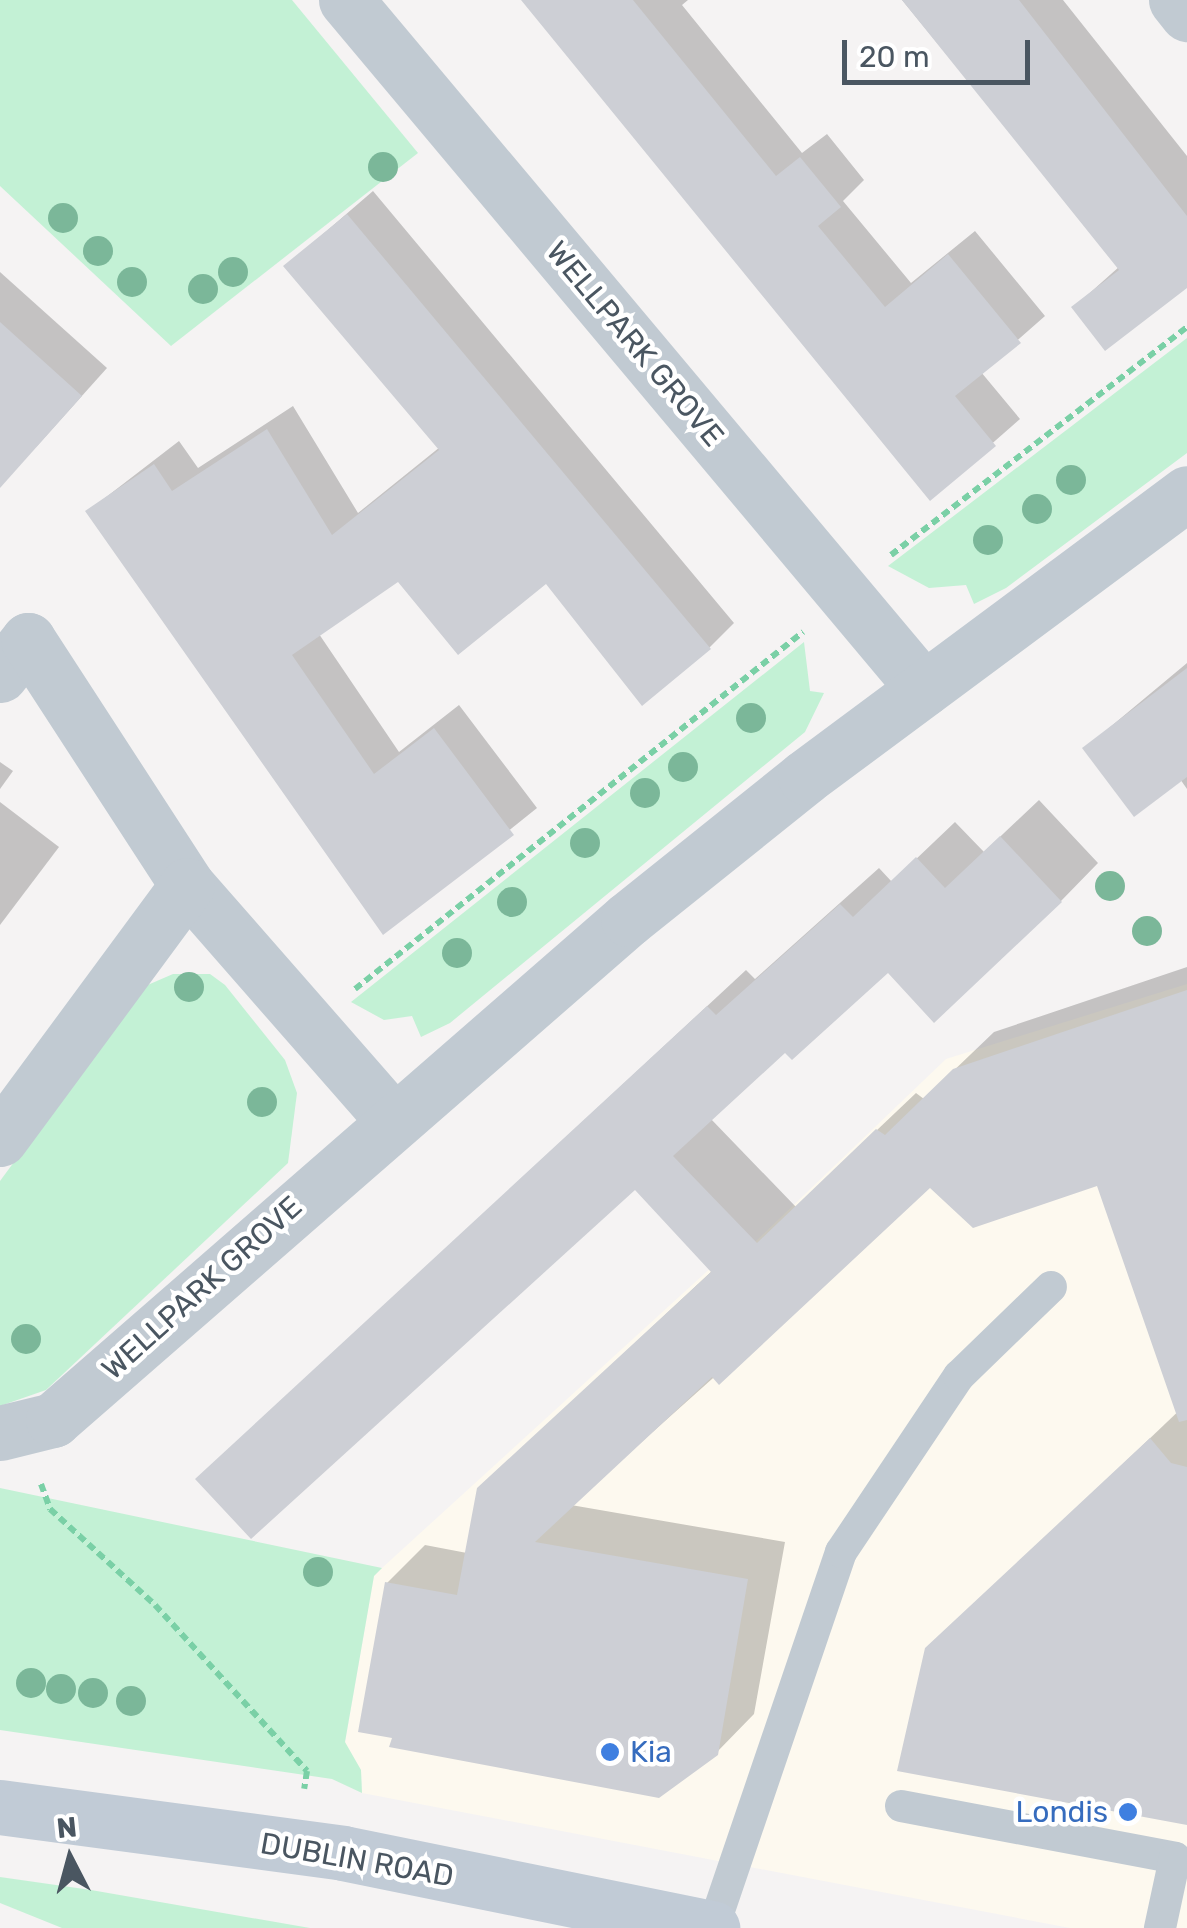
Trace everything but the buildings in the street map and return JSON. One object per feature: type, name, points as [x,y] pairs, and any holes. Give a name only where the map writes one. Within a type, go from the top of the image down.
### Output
[{"type":"main road","name":"DUBLIN ROAD","points":[[0,1807],[293,1847],[713,1928]]},
{"type":"street","name":"WELLPARK GROVE","points":[[346,0],[924,688]]},
{"type":"street","points":[[1176,0],[1187,14]]},
{"type":"street","name":"WELLPARK GROVE","points":[[11,1432],[64,1411],[392,1119],[658,894],[924,688],[1187,493]]},
{"type":"street","points":[[0,675],[28,640],[186,885],[306,1027],[392,1119]]},
{"type":"street","points":[[0,1139],[186,885]]},
{"type":"lane","points":[[713,1928],[841,1552],[959,1376],[1051,1286]]},
{"type":"lane","points":[[901,1806],[1175,1858],[1160,1928]]},
{"type":"path","points":[[306,1027],[846,596],[891,554],[1187,327]]},
{"type":"path","points":[[11,1432],[50,1508],[181,1632],[307,1770],[293,1847]]},
{"type":"shaded area","points":[[1187,984],[1187,1928],[1070,1928],[362,1793],[361,1770],[345,1743],[374,1576],[382,1568],[715,1264],[732,1264],[946,1059]]},
{"type":"green space","points":[[0,0],[292,0],[418,153],[171,346],[0,186]]},
{"type":"green space","points":[[1187,338],[1187,453],[1006,588],[974,604],[966,585],[929,588],[888,566]]},
{"type":"green space","points":[[804,642],[810,691],[824,693],[805,732],[450,1023],[421,1037],[412,1016],[384,1020],[351,1002]]},
{"type":"green space","points":[[173,974],[210,974],[225,985],[285,1060],[297,1093],[288,1163],[46,1390],[0,1406],[0,1181],[143,987]]},
{"type":"green space","points":[[0,1488],[382,1568],[374,1576],[345,1742],[361,1770],[362,1793],[332,1779],[0,1730]]},
{"type":"green space","points":[[0,1877],[310,1928],[62,1928],[0,1903]]},
{"type":"place","name":"Kia","points":[[610,1752]]},
{"type":"place","name":"Londis","points":[[1128,1812]]}]
